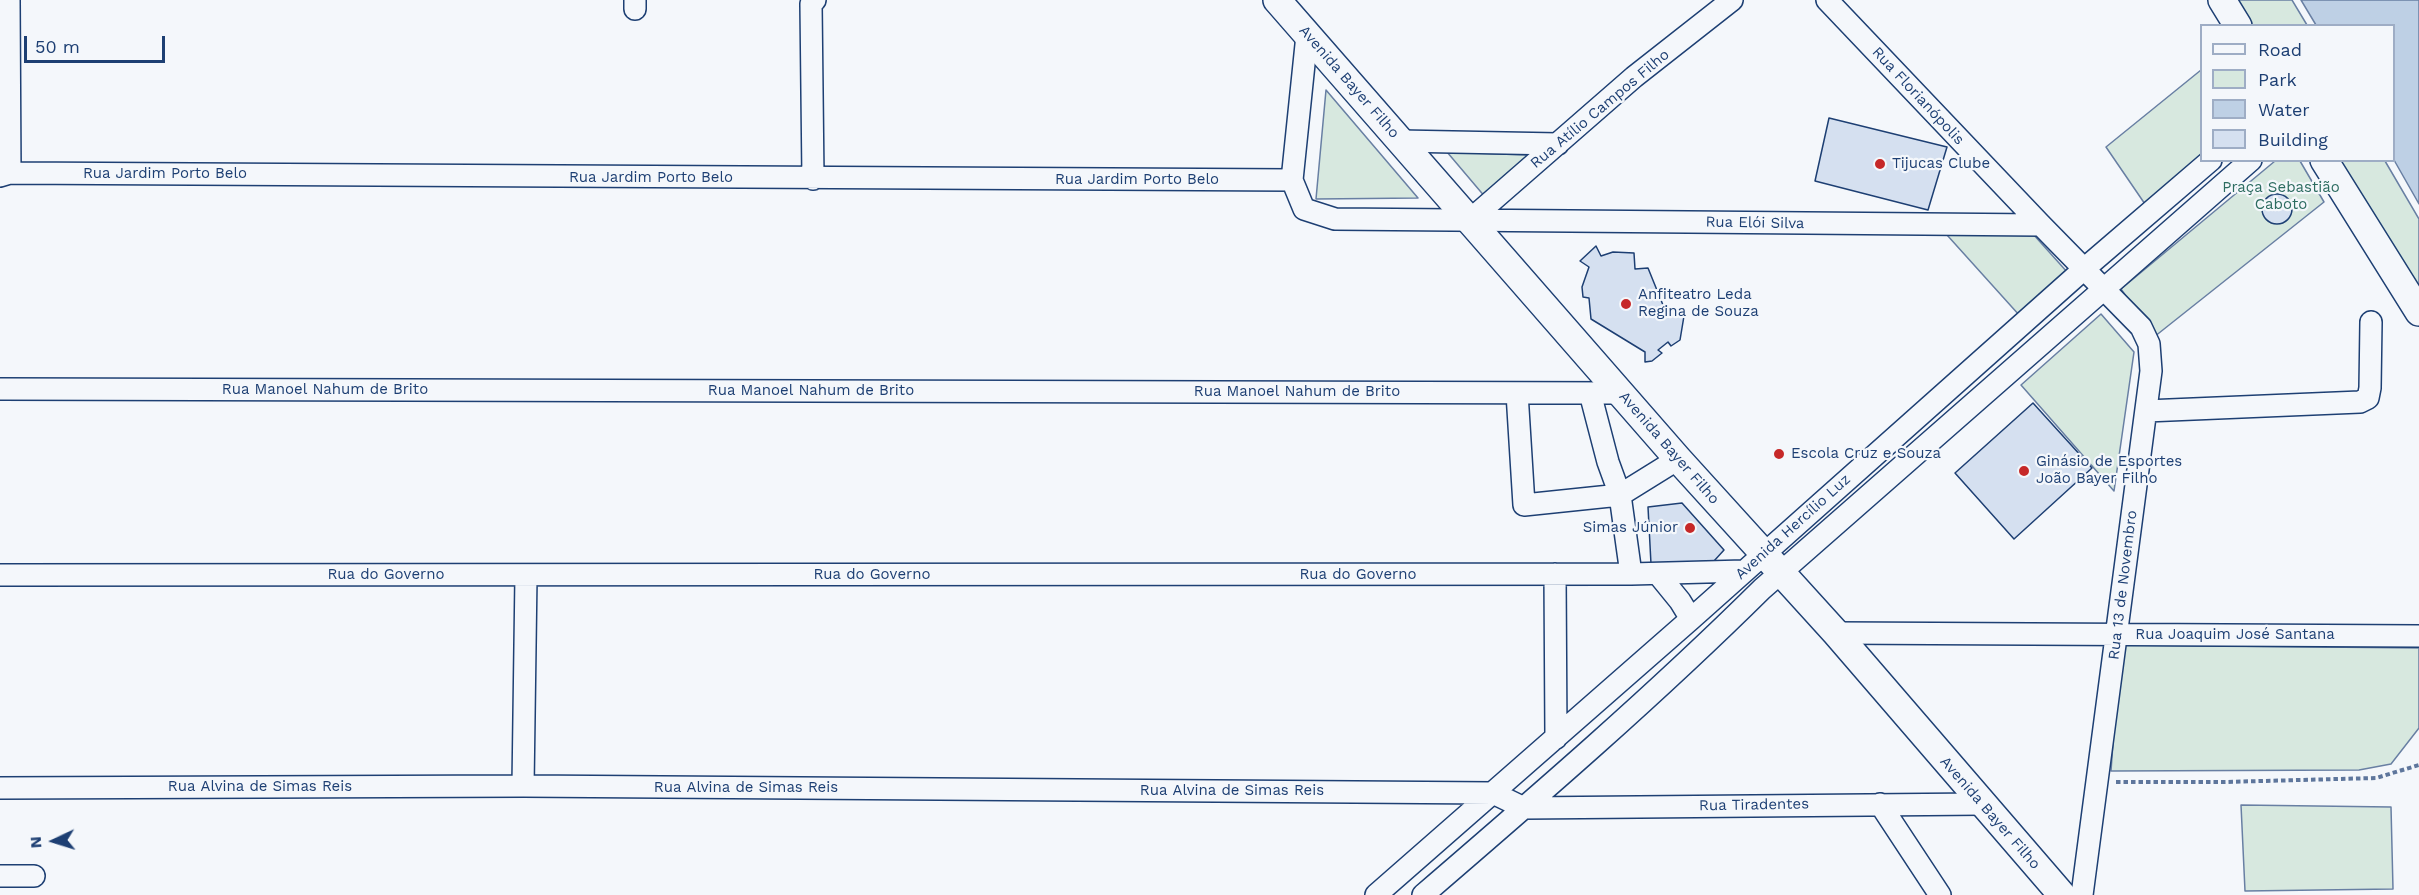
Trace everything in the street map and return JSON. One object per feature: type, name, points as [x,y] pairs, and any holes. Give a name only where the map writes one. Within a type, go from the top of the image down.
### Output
[{"type":"main road","name":"Avenida Bayer Filho","points":[[1277,0],[1678,459],[1763,566],[1836,633],[2062,895]]},
{"type":"main road","points":[[2222,0],[2237,24]]},
{"type":"main road","points":[[2325,162],[2419,312]]},
{"type":"street","points":[[5,175],[9,0]]},
{"type":"street","name":"Rua Atílio Campos Filho","points":[[1470,220],[1634,77],[1732,0]]},
{"type":"street","name":"Rua Florianópolis","points":[[1827,0],[2105,290]]},
{"type":"street","points":[[813,2],[813,178]]},
{"type":"street","points":[[1292,180],[1307,35]]},
{"type":"street","points":[[1400,141],[1558,144]]},
{"type":"street","name":"Avenida Hercílio Luz","points":[[1423,895],[1524,808],[1763,566],[2084,269],[2209,162]]},
{"type":"street","name":"Avenida Hercílio Luz","points":[[1376,895],[1690,620],[1763,566],[2105,290],[2249,162]]},
{"type":"street","name":"Rua Jardim Porto Belo","points":[[5,175],[1292,180]]},
{"type":"street","name":"Rua Elói Silva","points":[[1292,180],[1304,209],[1335,219],[2041,225]]},
{"type":"street","name":"Rua 13 de Novembro","points":[[2082,895],[2151,371],[2150,344],[2141,327],[2105,290]]},
{"type":"street","points":[[2146,411],[2360,402],[2367,398],[2370,388],[2371,322]]},
{"type":"street","name":"Rua Manoel Nahum de Brito","points":[[0,389],[1621,393]]},
{"type":"street","points":[[1517,393],[1524,505],[1620,495],[1678,459]]},
{"type":"street","points":[[1590,393],[1608,462],[1620,495],[1631,574]]},
{"type":"street","name":"Rua do Governo","points":[[0,575],[1658,574],[1763,566]]},
{"type":"street","points":[[1555,574],[1556,738]]},
{"type":"street","points":[[1658,574],[1680,601],[1690,620]]},
{"type":"street","points":[[523,786],[526,576]]},
{"type":"street","name":"Rua Joaquim José Santana","points":[[1836,633],[2419,636]]},
{"type":"street","name":"Rua Alvina de Simas Reis","points":[[0,788],[523,786],[1493,793]]},
{"type":"street","points":[[1493,793],[1524,808]]},
{"type":"street","points":[[1880,804],[1940,895]]},
{"type":"street","name":"Rua Tiradentes","points":[[1524,808],[1983,804]]},
{"type":"street","points":[[0,876],[34,876]]},
{"type":"path","points":[[2097,782],[2224,782],[2376,778],[2419,765]]},
{"type":"green space","points":[[2226,0],[2292,0],[2306,24],[2242,24]]},
{"type":"green space","points":[[2200,71],[2200,162],[2147,207],[2106,147]]},
{"type":"green space","points":[[1326,90],[1418,198],[1316,199]]},
{"type":"green space","points":[[1447,152],[1528,155],[1486,198]]},
{"type":"green space","name":"Praça Sebastião Caboto","points":[[2274,162],[2301,162],[2324,202],[2154,337],[2121,289]]},
{"type":"green space","points":[[2330,162],[2386,162],[2419,219],[2419,301]]},
{"type":"green space","points":[[2033,234],[2068,273],[2020,316],[1947,235]]},
{"type":"green space","points":[[2101,314],[2134,352],[2114,491],[2021,385]]},
{"type":"green space","points":[[2120,645],[2419,648],[2419,728],[2391,764],[2359,770],[2111,771]]},
{"type":"green space","points":[[2241,805],[2391,807],[2393,889],[2245,891]]},
{"type":"water","points":[[2301,0],[2419,0],[2419,204],[2395,162],[2395,24],[2315,24]]},
{"type":"building","name":"Tijucas Clube","points":[[1829,118],[1947,147],[1928,210],[1815,181]]},
{"type":"building","points":[[2277,194],[2288,198],[2292,209],[2288,220],[2277,224],[2266,220],[2262,209],[2266,198]]},
{"type":"building","name":"Anfiteatro Leda Regina de Souza","points":[[1596,246],[1601,256],[1613,252],[1634,253],[1635,269],[1648,268],[1665,310],[1685,310],[1680,340],[1671,346],[1668,342],[1658,350],[1662,353],[1652,361],[1645,362],[1645,352],[1591,319],[1589,298],[1583,297],[1582,287],[1589,267],[1580,261]]},
{"type":"building","name":"Ginásio de Esportes João Bayer Filho","points":[[2033,403],[2092,468],[2014,539],[1955,473]]},
{"type":"building","points":[[1682,503],[1724,550],[1714,561],[1651,564],[1648,507]]},
{"type":"place","name":"Tijucas Clube","points":[[1880,164]]},
{"type":"place","name":"Anfiteatro Leda Regina de Souza","points":[[1626,304]]},
{"type":"place","name":"Escola Cruz e Souza","points":[[1779,454]]},
{"type":"place","name":"Ginásio de Esportes João Bayer Filho","points":[[2024,471]]},
{"type":"place","name":"Simas Júnior","points":[[1690,528]]}]
